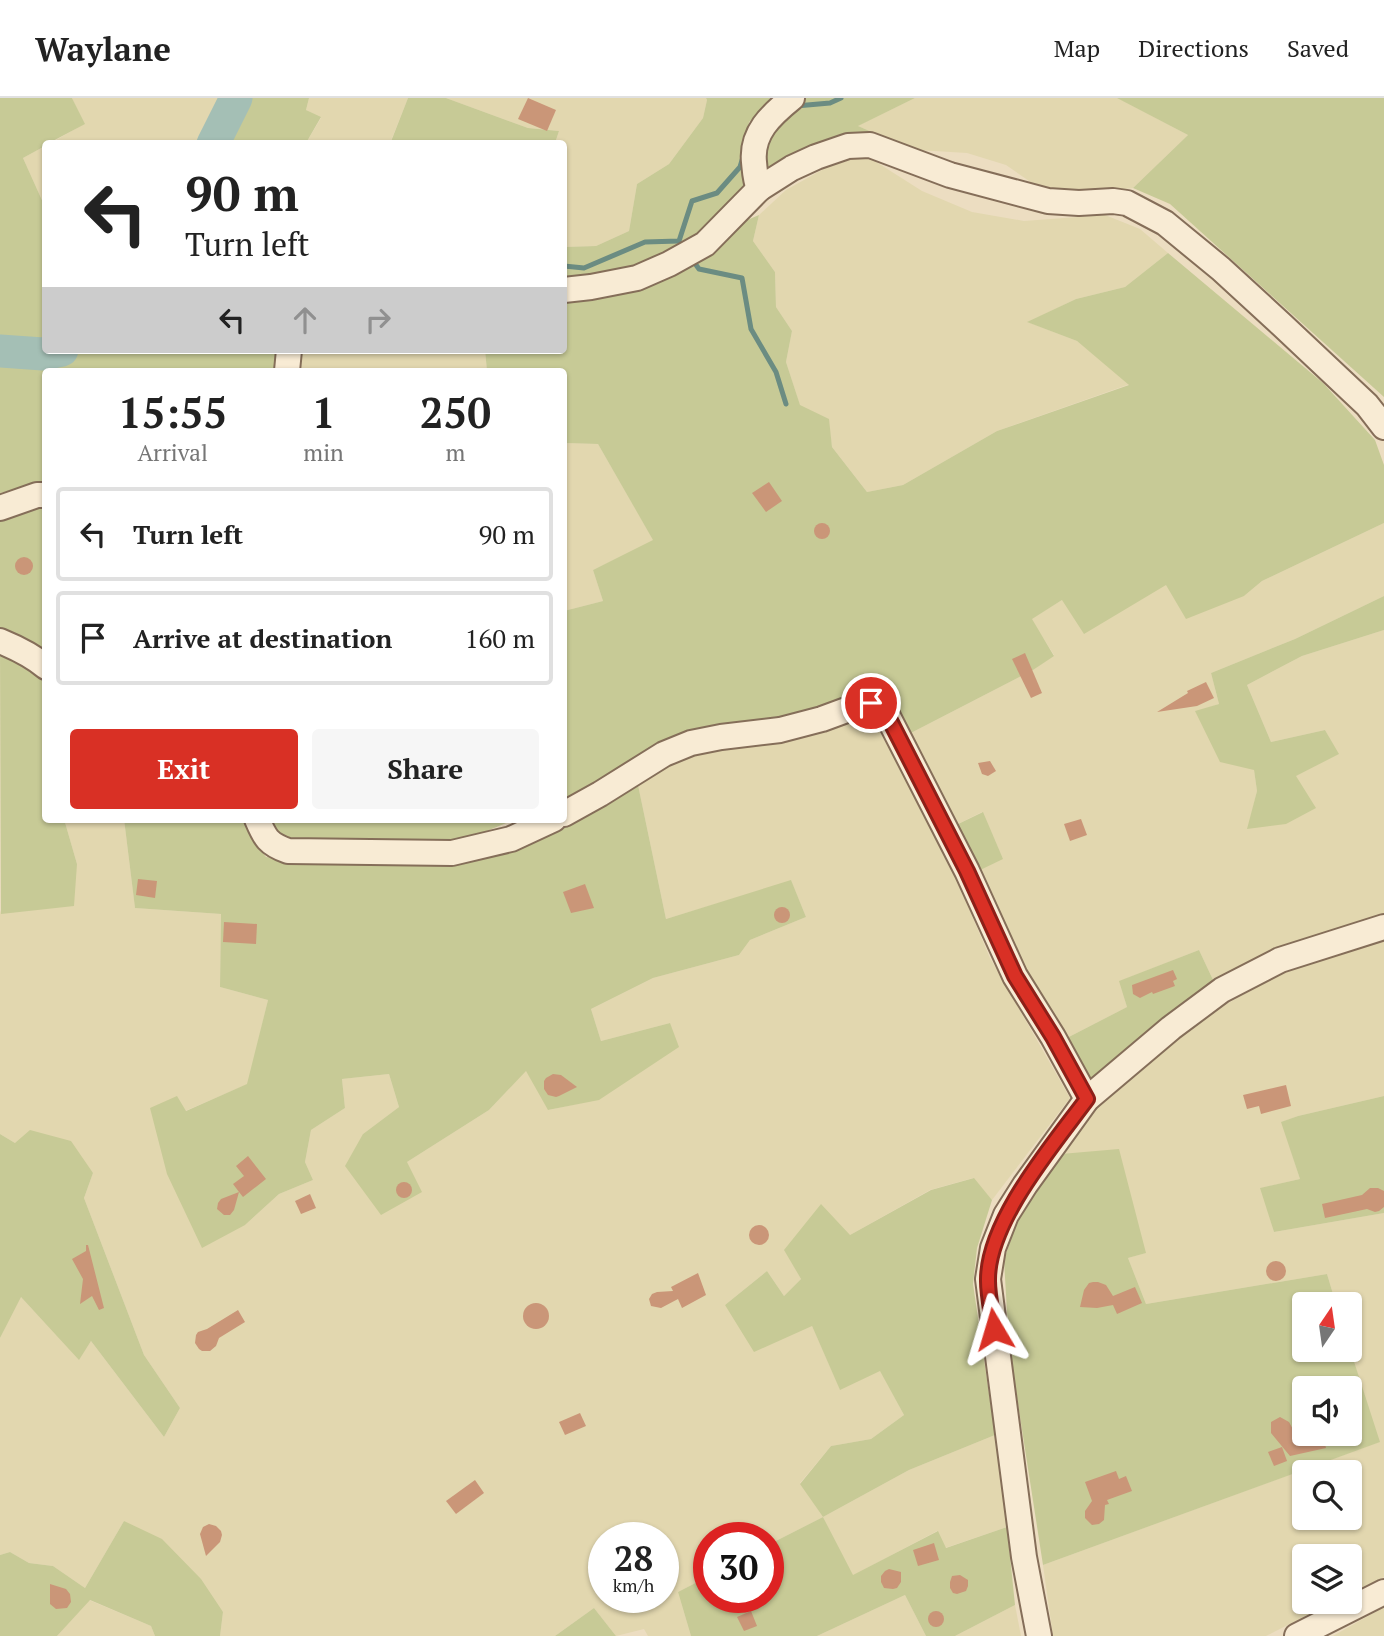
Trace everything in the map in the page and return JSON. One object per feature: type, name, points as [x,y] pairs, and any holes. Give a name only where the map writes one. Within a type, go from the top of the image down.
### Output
[{"type":"street","points":[[759,189],[755,178],[754,145],[765,122],[792,98]]},
{"type":"street","points":[[567,290],[637,278],[669,264],[705,244],[759,189],[792,168],[848,146],[870,145],[950,175],[1048,201],[1127,203],[1165,223],[1221,269],[1367,405],[1384,427]]},
{"type":"street","points":[[0,508],[42,495]]},
{"type":"street","points":[[0,641],[42,664]]},
{"type":"street","points":[[567,812],[664,754],[691,743],[780,730],[860,705],[882,705],[967,871],[1015,976],[1087,1099]]},
{"type":"street","points":[[259,823],[265,838],[274,846],[288,850],[452,853],[511,839],[545,823]]},
{"type":"street","points":[[1039,1636],[1024,1558],[988,1279],[993,1248],[1006,1215],[1024,1185],[1087,1099],[1171,1028],[1222,990],[1280,960],[1384,928]]},
{"type":"street","points":[[1297,1636],[1384,1591]]},
{"type":"shaded area","points":[[72,98],[223,98],[200,140],[56,140],[84,124]]},
{"type":"shaded area","points":[[309,98],[408,98],[391,140],[308,140],[321,118],[306,110]]},
{"type":"shaded area","points":[[446,98],[707,100],[703,118],[669,164],[637,184],[629,231],[596,246],[567,247],[567,140],[556,140],[559,131],[528,128]]},
{"type":"shaded area","points":[[915,98],[1118,98],[1188,135],[1133,188],[1079,194],[1032,183],[1006,165],[967,153],[918,150],[857,126]]},
{"type":"shaded area","points":[[42,148],[42,200],[23,158]]},
{"type":"shaded area","points":[[847,156],[870,158],[922,191],[972,212],[1024,221],[1105,215],[1140,229],[1168,253],[1125,287],[1076,299],[1028,322],[1077,341],[1130,384],[997,431],[903,485],[867,492],[832,447],[828,419],[800,406],[786,362],[792,331],[776,307],[775,272],[753,241],[759,215],[786,190]]},
{"type":"shaded area","points":[[298,354],[485,354],[487,368],[296,368]]},
{"type":"shaded area","points":[[567,443],[598,444],[654,541],[593,570],[603,601],[567,610]]},
{"type":"shaded area","points":[[1384,523],[1384,596],[1295,639],[1211,673],[1219,704],[1196,712],[1254,770],[1257,791],[1248,829],[1295,776],[1338,754],[1325,730],[1271,742],[1247,685],[1302,656],[1384,630],[1384,916],[1296,942],[1214,982],[1199,950],[1120,981],[1127,1007],[1063,1040],[1022,972],[976,872],[982,812],[952,827],[905,736],[1033,670],[1054,655],[1031,619],[1062,600],[1166,584],[1244,596],[1262,581]]},
{"type":"shaded area","points":[[872,718],[943,848],[990,958],[1070,1098],[992,1200],[973,1178],[930,1190],[850,1235],[785,1250],[801,1279],[784,1296],[767,1271],[725,1305],[812,1326],[840,1389],[880,1370],[904,1415],[871,1439],[831,1446],[800,1483],[823,1517],[784,1537],[784,1522],[693,1522],[693,1584],[679,1591],[679,1522],[588,1522],[588,1612],[555,1636],[220,1636],[223,1612],[124,1521],[85,1588],[53,1566],[29,1563],[10,1552],[0,1555],[0,1338],[20,1296],[79,1359],[91,1341],[164,1437],[180,1408],[144,1355],[84,1198],[93,1173],[15,1143],[0,1134],[0,910],[1,913],[77,864],[65,823],[124,823],[135,908],[221,914],[220,987],[268,1000],[248,1084],[185,1111],[245,1225],[279,1194],[313,1180],[305,1162],[311,1130],[345,1108],[342,1079],[389,1074],[399,1107],[363,1134],[407,1162],[489,1110],[526,1070],[549,1110],[599,1099],[670,1023],[601,1041],[591,1009],[653,978],[739,955],[750,940],[806,917],[791,881],[666,919],[638,785],[681,758]]},
{"type":"shaded area","points":[[1384,939],[1384,1096],[1282,1122],[1300,1179],[1261,1188],[1274,1232],[1384,1213],[1384,1577],[1362,1588],[1362,1544],[1292,1544],[1292,1614],[1309,1614],[1266,1636],[1053,1636],[1043,1565],[1292,1474],[1292,1530],[1362,1530],[1362,1460],[1330,1460],[1379,1442],[1362,1388],[1362,1376],[1358,1376],[1354,1362],[1362,1362],[1362,1292],[1332,1292],[1327,1274],[1146,1304],[1128,1258],[1145,1253],[1061,1154],[1108,1094],[1201,1018],[1287,967]]},
{"type":"shaded area","points":[[995,1435],[1007,1527],[945,1548],[937,1531],[852,1576],[823,1517],[909,1470]]},
{"type":"shaded area","points":[[679,1595],[691,1636],[648,1636],[644,1629],[616,1636],[598,1613],[679,1613]]},
{"type":"shaded area","points":[[905,1595],[926,1636],[817,1636]]},
{"type":"shaded area","points":[[89,1600],[151,1626],[155,1636],[57,1636]]},
{"type":"shaded area","points":[[1015,1605],[1021,1636],[955,1636]]},
{"type":"shaded area","points":[[1384,1607],[1384,1636],[1333,1636]]},
{"type":"green space","points":[[0,98],[72,98],[85,124],[54,140],[42,140],[42,148],[23,158],[42,200],[42,354],[278,354],[276,368],[42,368],[42,483],[0,493]]},
{"type":"green space","points":[[223,98],[309,98],[306,110],[321,117],[308,140],[200,140]]},
{"type":"green space","points":[[408,98],[446,98],[528,128],[559,131],[556,140],[392,140]]},
{"type":"green space","points":[[706,98],[777,98],[749,122],[747,170],[750,188],[695,241],[634,271],[567,283],[567,247],[596,246],[629,231],[637,184],[669,164],[703,118]]},
{"type":"green space","points":[[800,98],[915,98],[858,126],[881,136],[835,141],[763,179],[763,142]]},
{"type":"green space","points":[[1117,98],[1384,98],[1384,397],[1170,204],[1133,188],[1188,135]]},
{"type":"green space","points":[[759,215],[753,241],[775,272],[776,307],[792,331],[786,362],[800,405],[829,419],[832,447],[867,492],[903,485],[997,431],[1129,385],[1077,341],[1027,322],[1076,299],[1125,287],[1168,253],[1323,383],[1375,440],[1384,465],[1384,523],[1262,581],[1244,596],[1186,619],[1166,585],[1084,634],[1062,600],[1032,619],[1054,656],[1033,670],[905,736],[883,693],[868,690],[830,706],[596,785],[567,798],[567,610],[603,601],[593,570],[653,540],[598,444],[567,443],[567,368],[487,368],[485,354],[567,354],[567,297]]},
{"type":"green space","points":[[42,508],[42,651],[0,633],[0,519]]},
{"type":"green space","points":[[1384,596],[1384,630],[1302,656],[1247,685],[1271,742],[1325,730],[1339,754],[1296,776],[1316,808],[1286,824],[1247,829],[1257,791],[1254,770],[1220,762],[1195,711],[1219,704],[1211,673],[1295,639]]},
{"type":"green space","points":[[0,648],[29,663],[42,680],[42,823],[65,823],[77,864],[74,906],[1,914]]},
{"type":"green space","points":[[638,785],[666,919],[791,880],[806,917],[750,940],[739,955],[653,978],[591,1009],[601,1041],[670,1023],[679,1047],[599,1100],[548,1110],[526,1071],[489,1110],[407,1162],[422,1192],[381,1215],[345,1166],[363,1134],[399,1107],[389,1074],[342,1079],[345,1108],[311,1130],[305,1162],[313,1180],[279,1194],[245,1225],[202,1248],[167,1174],[150,1108],[177,1096],[186,1111],[247,1084],[268,1000],[220,987],[221,914],[135,908],[124,823],[249,823],[256,844],[266,857],[281,859],[530,843]]},
{"type":"green space","points":[[983,812],[1003,859],[976,872],[952,827]]},
{"type":"green space","points":[[271,823],[506,823],[467,839],[433,842],[288,840],[272,828]]},
{"type":"green space","points":[[1199,950],[1214,982],[1087,1085],[1063,1040],[1127,1007],[1119,981]]},
{"type":"green space","points":[[1384,1096],[1384,1213],[1274,1232],[1260,1188],[1300,1179],[1281,1122]]},
{"type":"green space","points":[[30,1130],[71,1141],[93,1173],[84,1198],[144,1355],[180,1408],[164,1437],[91,1341],[79,1360],[21,1297],[0,1338],[0,1134],[15,1143]]},
{"type":"green space","points":[[1119,1149],[1146,1253],[1128,1258],[1146,1304],[1327,1274],[1332,1292],[1292,1292],[1292,1362],[1354,1362],[1359,1376],[1292,1376],[1292,1446],[1362,1446],[1362,1386],[1380,1442],[1331,1460],[1292,1460],[1292,1474],[1043,1565],[1009,1346],[1004,1260],[1016,1224],[1061,1154]]},
{"type":"green space","points":[[974,1178],[992,1200],[977,1248],[973,1284],[995,1435],[909,1470],[823,1517],[800,1484],[831,1446],[871,1439],[904,1415],[880,1371],[840,1390],[812,1326],[754,1352],[725,1305],[767,1271],[784,1296],[801,1279],[784,1250],[821,1204],[850,1235],[931,1190]]},
{"type":"green space","points":[[823,1517],[853,1575],[938,1531],[946,1548],[1007,1527],[1015,1605],[955,1636],[926,1636],[905,1595],[817,1636],[691,1636],[679,1591],[693,1584],[693,1613],[784,1613],[784,1537]]},
{"type":"green space","points":[[124,1521],[162,1539],[201,1579],[223,1612],[220,1636],[155,1636],[151,1626],[90,1600],[57,1636],[0,1636],[0,1555],[10,1552],[29,1563],[53,1566],[85,1588]]},
{"type":"green space","points":[[588,1612],[598,1613],[616,1636],[555,1636]]},
{"type":"building","points":[[528,98],[556,110],[547,131],[518,119]]},
{"type":"building","points":[[769,482],[782,501],[766,512],[752,493]]},
{"type":"building","points":[[822,523],[830,531],[822,539],[814,531]]},
{"type":"building","points":[[24,557],[30,560],[33,566],[30,572],[24,575],[18,572],[15,566],[18,560]]},
{"type":"building","points":[[1025,653],[1042,693],[1031,698],[1012,659]]},
{"type":"building","points":[[1206,682],[1214,698],[1197,706],[1157,712],[1188,693],[1187,691]]},
{"type":"building","points":[[990,761],[996,771],[988,776],[982,774],[978,763]]},
{"type":"building","points":[[1081,819],[1087,835],[1070,841],[1064,824]]},
{"type":"building","points":[[138,879],[157,881],[155,898],[136,895]]},
{"type":"building","points":[[585,884],[594,908],[571,913],[563,892]]},
{"type":"building","points":[[779,907],[785,907],[790,915],[788,921],[779,923],[774,918],[774,912]]},
{"type":"building","points":[[224,922],[257,924],[256,944],[223,942]]},
{"type":"building","points":[[1173,970],[1177,979],[1173,981],[1175,986],[1140,998],[1133,994],[1132,985]]},
{"type":"building","points":[[553,1074],[561,1075],[577,1087],[556,1097],[548,1095],[544,1089],[544,1081]]},
{"type":"building","points":[[1286,1085],[1291,1106],[1261,1114],[1259,1106],[1247,1109],[1243,1095]]},
{"type":"building","points":[[248,1156],[266,1179],[243,1197],[233,1184],[244,1176],[236,1166]]},
{"type":"building","points":[[404,1182],[412,1190],[404,1198],[396,1190]]},
{"type":"building","points":[[1370,1188],[1384,1191],[1384,1207],[1379,1211],[1367,1209],[1325,1218],[1322,1204],[1362,1195]]},
{"type":"building","points":[[239,1192],[230,1215],[224,1215],[217,1209],[221,1199]]},
{"type":"building","points":[[310,1194],[316,1208],[301,1214],[295,1201]]},
{"type":"building","points":[[759,1225],[766,1228],[769,1235],[766,1242],[759,1245],[752,1242],[749,1235],[752,1228]]},
{"type":"building","points":[[86,1245],[104,1308],[99,1310],[92,1296],[80,1304],[83,1279],[72,1259],[86,1251]]},
{"type":"building","points":[[1276,1261],[1283,1264],[1286,1271],[1283,1278],[1276,1281],[1269,1278],[1266,1271],[1269,1264]]},
{"type":"building","points":[[698,1273],[706,1295],[682,1308],[678,1299],[661,1308],[651,1306],[649,1299],[652,1294],[673,1291],[671,1287]]},
{"type":"building","points":[[1093,1282],[1106,1285],[1113,1296],[1135,1287],[1142,1303],[1117,1314],[1113,1305],[1080,1307],[1084,1290]]},
{"type":"building","points":[[536,1303],[545,1307],[549,1316],[545,1325],[536,1329],[527,1325],[523,1316],[527,1307]]},
{"type":"building","points":[[238,1310],[245,1322],[219,1338],[210,1351],[199,1349],[195,1343],[198,1332]]},
{"type":"building","points":[[580,1413],[586,1426],[565,1435],[559,1422]]},
{"type":"building","points":[[1280,1417],[1289,1422],[1292,1428],[1292,1446],[1326,1448],[1290,1456],[1271,1433],[1271,1422]]},
{"type":"building","points":[[1282,1447],[1287,1461],[1274,1466],[1268,1452]]},
{"type":"building","points":[[1116,1471],[1119,1479],[1126,1476],[1132,1491],[1107,1500],[1109,1504],[1105,1505],[1104,1520],[1092,1525],[1085,1518],[1085,1511],[1092,1501],[1085,1482]]},
{"type":"building","points":[[475,1480],[484,1493],[456,1514],[446,1501]]},
{"type":"building","points":[[209,1524],[216,1526],[222,1535],[220,1542],[206,1556],[200,1534],[203,1527]]},
{"type":"building","points":[[934,1543],[939,1560],[918,1566],[913,1550]]},
{"type":"building","points":[[889,1569],[901,1572],[901,1582],[897,1588],[884,1588],[881,1582],[881,1576]]},
{"type":"building","points":[[960,1575],[968,1580],[968,1586],[966,1591],[953,1593],[950,1588],[952,1576]]},
{"type":"building","points":[[50,1584],[66,1589],[70,1594],[71,1602],[67,1608],[56,1609],[50,1604]]},
{"type":"building","points":[[936,1611],[942,1613],[942,1625],[936,1627],[930,1625],[928,1619],[930,1613]]},
{"type":"building","points":[[752,1613],[757,1626],[744,1631],[737,1617]]},
{"type":"waterway","points":[[215,140],[236,98]]},
{"type":"waterway","points":[[796,106],[830,103],[841,98]]},
{"type":"waterway","points":[[567,266],[584,268],[645,242],[679,241],[692,201],[717,193],[740,167],[743,157]]},
{"type":"waterway","points":[[691,258],[699,269],[742,278],[751,329],[776,372],[786,404]]},
{"type":"waterway","points":[[0,351],[42,354]]},
{"type":"route","points":[[871,703],[882,705],[967,871],[1015,976],[1087,1099],[1024,1185],[1006,1215],[993,1248],[988,1279],[994,1329]]}]
